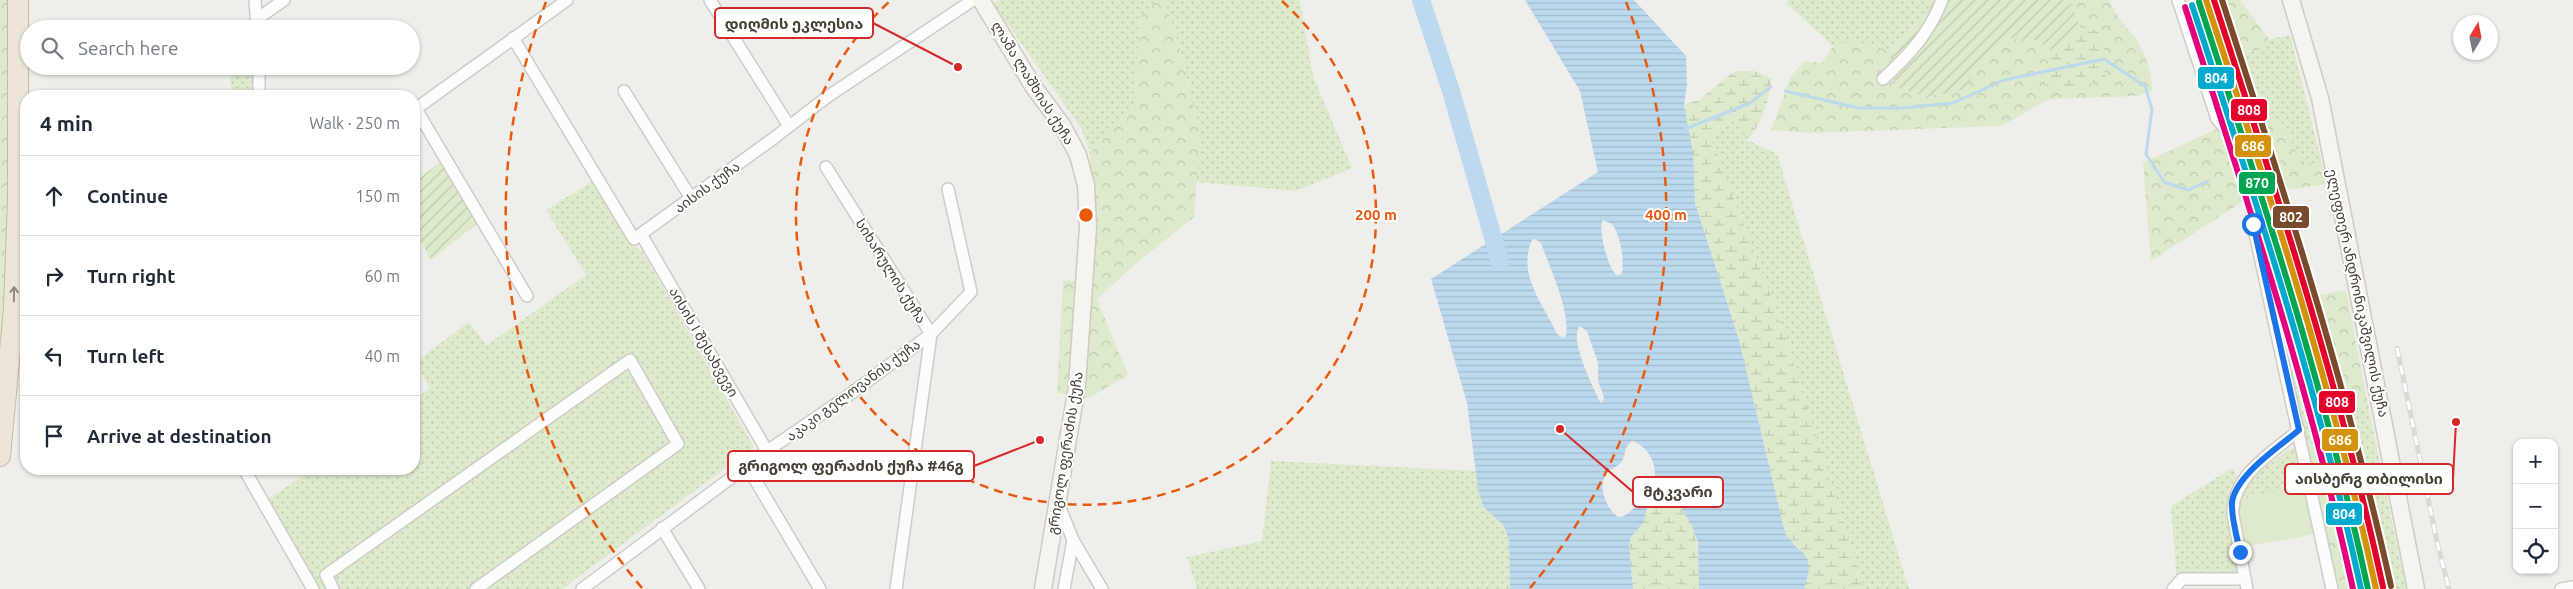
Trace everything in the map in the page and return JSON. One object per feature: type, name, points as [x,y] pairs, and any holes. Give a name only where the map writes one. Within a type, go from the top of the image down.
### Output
[{"type":"highway","points":[[18,0],[20,107]]},
{"type":"highway","points":[[0,456],[12,343],[20,240]]},
{"type":"street","points":[[255,0],[257,20]]},
{"type":"street","points":[[262,20],[284,0]]},
{"type":"street","points":[[420,106],[567,0]]},
{"type":"street","points":[[710,0],[789,126]]},
{"type":"street","name":"აისის ქუჩა","points":[[641,234],[874,65],[973,0]]},
{"type":"street","name":"ლაშა ლაშხიას ქუჩა","points":[[981,0],[1033,86],[1062,125],[1078,155],[1086,185],[1088,227]]},
{"type":"street","points":[[1883,79],[1907,57],[1933,23],[1942,0]]},
{"type":"street","points":[[2178,0],[2217,119],[2234,139],[2249,183],[2253,224],[2332,589]]},
{"type":"street","name":"ელეფთერ ანდრონიკაშვილის ქუჩა","points":[[2291,0],[2320,98],[2416,589]]},
{"type":"street","points":[[512,38],[634,239],[641,234]]},
{"type":"street","points":[[259,75],[259,90]]},
{"type":"street","points":[[624,91],[691,198]]},
{"type":"street","points":[[420,118],[527,296]]},
{"type":"street","name":"სიხარულის ქუჩა","points":[[826,167],[931,334],[896,589]]},
{"type":"street","name":"აკაკი გელოვანის ქუჩა","points":[[582,589],[746,466],[845,398],[931,334],[970,292],[948,188]]},
{"type":"street","name":"გრიგოლ ფერაძის ქუჩა","points":[[1043,589],[1078,386],[1088,227]]},
{"type":"street","name":"აისის I შესახვევი","points":[[641,234],[767,451]]},
{"type":"street","points":[[334,589],[326,575],[630,360],[678,444],[476,589]]},
{"type":"street","points":[[2173,589],[2182,579],[2246,584],[2233,515],[2232,503],[2236,490],[2246,476],[2299,430]]},
{"type":"street","points":[[746,466],[820,589]]},
{"type":"street","points":[[247,475],[313,589]]},
{"type":"street","points":[[1058,502],[1073,540],[1102,589]]},
{"type":"street","points":[[662,528],[699,589]]},
{"type":"street","points":[[1064,589],[1073,540]]},
{"type":"street","points":[[2560,589],[2573,586]]},
{"type":"green space","points":[[0,0],[9,0],[7,242],[0,363]]},
{"type":"green space","points":[[999,0],[1156,0],[1141,17],[1134,105],[1090,153],[1081,128],[993,3]]},
{"type":"green space","points":[[1156,0],[1164,0],[1179,44],[1200,134],[1194,217],[1132,267],[1097,299],[1128,375],[1089,398],[1057,393],[1063,280],[1090,283],[1093,250],[1090,153],[1134,105],[1141,17]]},
{"type":"green space","points":[[1164,0],[1300,0],[1313,76],[1352,168],[1296,191],[1196,182],[1200,134],[1179,44]]},
{"type":"green space","points":[[1789,0],[1932,0],[1930,8],[1890,52],[1862,43],[1848,43],[1834,47],[1786,3]]},
{"type":"green space","points":[[1932,0],[2070,0],[2080,28],[2053,51],[2035,40],[2007,38],[1991,51],[1963,90],[1925,97],[1895,86],[1890,53],[1930,8]]},
{"type":"green space","points":[[2070,0],[2110,0],[2118,16],[2142,50],[2150,71],[2152,91],[2138,96],[2049,99],[2001,126],[1808,133],[1771,130],[1791,76],[1805,61],[1822,63],[1833,47],[1839,43],[1862,42],[1890,52],[1895,86],[1963,90],[1991,51],[2007,38],[2035,40],[2053,51],[2043,85],[2105,77],[2103,49],[2098,30],[2080,28]]},
{"type":"green space","points":[[2183,0],[2193,0],[2234,124],[2209,89]]},
{"type":"green space","points":[[2216,0],[2240,0],[2269,39],[2265,48],[2249,52],[2232,46]]},
{"type":"green space","points":[[2080,28],[2098,30],[2104,49],[2105,77],[2090,85],[2075,88],[2043,85],[2053,51]]},
{"type":"green space","points":[[2290,35],[2322,164],[2301,163],[2284,124],[2269,117],[2259,126],[2232,46],[2249,52],[2265,48],[2269,39]]},
{"type":"green space","points":[[1735,71],[1754,71],[1772,78],[1764,111],[1757,127],[1747,140],[1734,119],[1714,131],[1711,138],[1780,320],[1864,589],[1804,589],[1808,577],[1799,547],[1790,541],[1785,533],[1739,340],[1695,203],[1693,152],[1684,105],[1700,99]]},
{"type":"green space","points":[[230,75],[254,75],[255,90],[231,90]]},
{"type":"green space","points":[[2269,117],[2284,124],[2301,163],[2322,164],[2327,184],[2280,191],[2259,126]]},
{"type":"green space","points":[[1734,119],[1747,140],[1777,154],[1909,589],[1864,589],[1780,320],[1711,138],[1714,131]]},
{"type":"green space","points":[[2219,128],[2230,140],[2245,200],[2151,261],[2143,163]]},
{"type":"green space","points":[[442,161],[479,222],[431,260],[420,240],[420,178]]},
{"type":"green space","points":[[593,181],[631,244],[642,251],[754,447],[562,589],[320,589],[268,499],[304,475],[420,475],[420,395],[430,388],[420,371],[420,358],[469,322],[487,345],[586,275],[546,210]]},
{"type":"green space","points":[[2254,184],[2327,438],[2315,444],[2309,455],[2258,231]]},
{"type":"green space","points":[[2346,290],[2368,405],[2341,411],[2309,297]]},
{"type":"green space","points":[[2368,405],[2406,589],[2393,589],[2368,466],[2355,430],[2346,434],[2341,411]]},
{"type":"green space","points":[[2355,430],[2368,466],[2393,589],[2383,589],[2346,434]]},
{"type":"green space","points":[[2327,438],[2362,589],[2338,589],[2309,455],[2315,444]]},
{"type":"green space","points":[[2294,448],[2298,451],[2306,484],[2240,500],[2254,475],[2288,450]]},
{"type":"green space","points":[[1271,461],[1477,471],[1483,506],[1504,526],[1509,539],[1510,589],[1197,589],[1187,557],[1262,541]]},
{"type":"green space","points":[[2232,468],[2237,476],[2228,491],[2227,514],[2241,580],[2177,582],[2171,506]]},
{"type":"green space","points":[[2306,484],[2315,534],[2243,547],[2238,515],[2240,500]]},
{"type":"green space","points":[[1664,496],[1676,499],[1684,507],[1691,519],[1698,549],[1699,589],[1633,589],[1629,546],[1631,537],[1643,523],[1648,506]]},
{"type":"water","points":[[1525,0],[1634,0],[1686,56],[1687,85],[1684,105],[1693,152],[1695,203],[1739,340],[1785,533],[1806,556],[1808,561],[1808,576],[1804,589],[1699,589],[1698,543],[1692,526],[1678,502],[1671,496],[1664,496],[1648,506],[1643,523],[1631,537],[1629,546],[1633,589],[1510,589],[1509,539],[1504,526],[1483,506],[1478,489],[1467,403],[1431,279],[1598,172],[1580,91]],"holes":[[[1603,220],[1612,224],[1620,241],[1623,267],[1622,273],[1618,276],[1608,259],[1603,240]],[[1535,239],[1541,243],[1558,289],[1565,314],[1566,336],[1563,338],[1557,334],[1539,300],[1530,277],[1528,253],[1532,240]],[[1580,326],[1587,331],[1598,363],[1598,381],[1604,397],[1602,403],[1587,374],[1579,351],[1577,332]],[[1632,441],[1637,443],[1651,457],[1655,476],[1653,482],[1631,511],[1626,515],[1618,517],[1610,509],[1604,498],[1603,480],[1606,474],[1622,461],[1629,443]]]},
{"type":"waterway","points":[[1421,0],[1451,91],[1500,262]]},
{"type":"waterway","points":[[1785,91],[1859,108],[1902,108],[1953,103],[2004,80],[2104,59],[2145,86],[2152,109],[2146,154],[2164,182],[2188,190],[2208,181]]},
{"type":"waterway","points":[[1685,129],[1750,103],[1771,87]]},
{"type":"railway","points":[[2397,348],[2437,542],[2449,589]]},
{"type":"transit line","name":"686","points":[[2206,0],[2254,146],[2299,293],[2340,440],[2376,589]]},
{"type":"transit line","name":"808","points":[[2214,0],[2306,292],[2347,439],[2383,587]]},
{"type":"transit line","name":"802","points":[[2222,0],[2314,291],[2355,438],[2391,586]]},
{"type":"transit line","name":"870","points":[[2199,2],[2291,293],[2332,440],[2368,589]]},
{"type":"transit line","name":"804","points":[[2192,5],[2284,295],[2325,441],[2361,589]]},
{"type":"transit line","points":[[2185,7],[2254,223],[2297,368],[2336,515],[2353,589]]},
{"type":"place","name":"დიღმის ეკლესია","points":[[958,67]]},
{"type":"place","name":"აისბერგ თბილისი","points":[[2456,422]]},
{"type":"place","name":"მტკვარი","points":[[1560,429]]},
{"type":"place","name":"გრიგოლ ფერაძის ქუჩა #46გ","points":[[1040,440]]},
{"type":"route","points":[[2240,552],[2232,503],[2236,490],[2246,476],[2299,430],[2253,224]]}]
